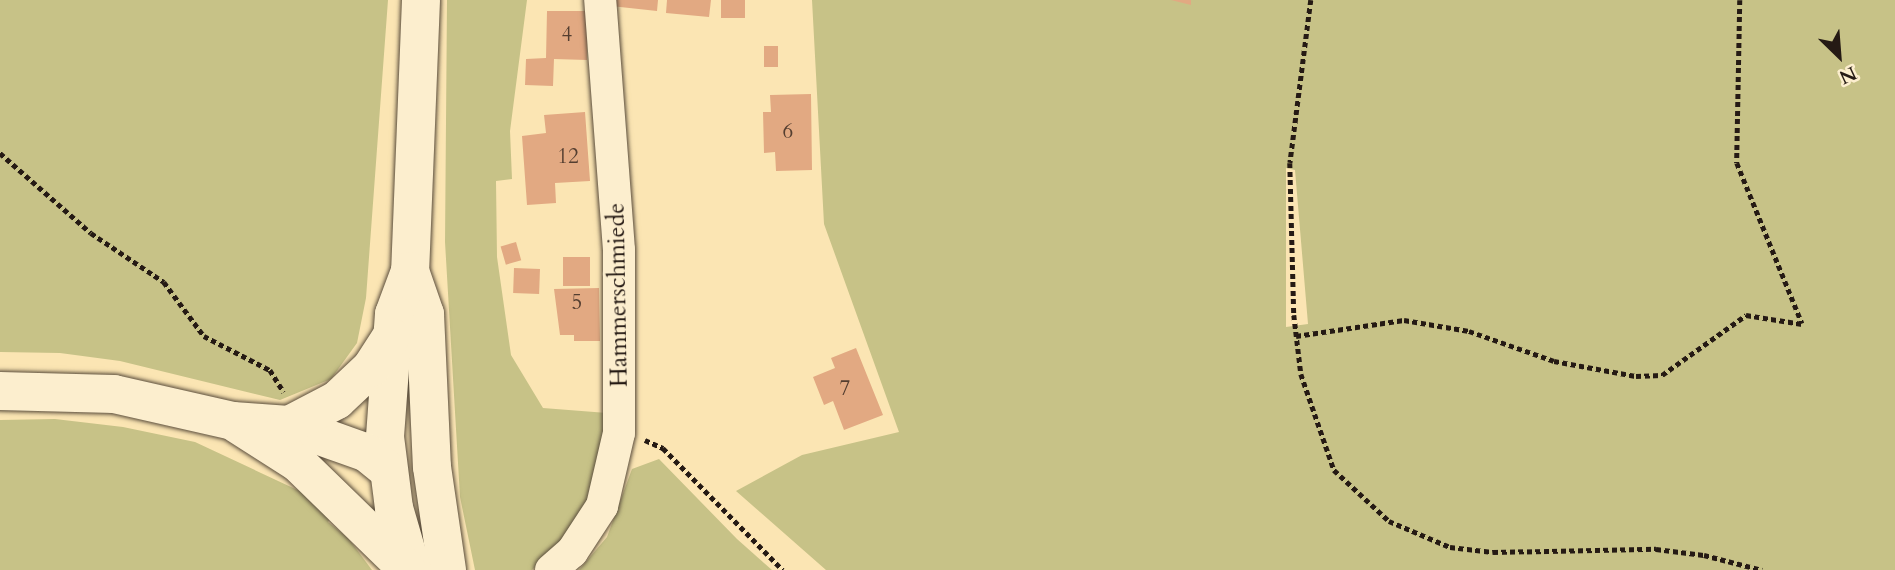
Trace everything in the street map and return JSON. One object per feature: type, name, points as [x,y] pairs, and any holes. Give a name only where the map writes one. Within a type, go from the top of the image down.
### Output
[{"type":"main road","points":[[410,570],[388,470],[386,401],[398,302],[410,271],[421,0]]},
{"type":"main road","points":[[410,271],[425,314],[432,467],[447,570]]},
{"type":"main road","points":[[289,425],[337,400],[371,368],[392,335]]},
{"type":"main road","points":[[0,391],[114,394],[233,421],[289,425],[367,453],[388,470]]},
{"type":"main road","points":[[233,421],[298,463],[410,570]]},
{"type":"main road","points":[[298,463],[344,472],[432,467]]},
{"type":"street","name":"Hammerschmiede","points":[[551,570],[577,545],[602,506],[618,433],[619,250],[600,0]]},
{"type":"path","points":[[1311,0],[1290,163],[1296,336],[1300,374],[1329,462],[1349,487],[1409,533],[1480,552],[1656,548],[1704,555],[1762,570]]},
{"type":"path","points":[[1296,336],[1404,320],[1469,331],[1554,360],[1636,376],[1662,375],[1746,316],[1802,324],[1737,163],[1740,0]]},
{"type":"path","points":[[0,153],[91,233],[164,282],[204,336],[270,370]]},
{"type":"path","points":[[618,433],[663,448],[783,570]]},
{"type":"shaded area","points":[[0,0],[388,0],[366,298],[357,343],[331,379],[280,400],[120,361],[60,353],[0,352]]},
{"type":"shaded area","points":[[447,0],[527,0],[510,131],[512,179],[496,181],[497,257],[511,355],[543,408],[607,413],[597,483],[570,534],[532,570],[475,570],[460,497],[445,242]]},
{"type":"shaded area","points":[[812,0],[1895,0],[1895,570],[826,570],[736,491],[802,455],[899,432],[824,224]],"holes":[[[1286,168],[1295,170],[1308,324],[1286,327]]]},
{"type":"shaded area","points":[[55,419],[123,427],[195,442],[306,494],[334,513],[328,522],[348,538],[372,570],[0,570],[0,420]]},
{"type":"shaded area","points":[[659,459],[737,539],[772,570],[579,570],[607,537],[632,469]]},
{"type":"building","points":[[611,0],[658,0],[657,11],[611,6]]},
{"type":"building","points":[[667,0],[711,0],[709,17],[666,13]]},
{"type":"building","points":[[721,0],[745,0],[745,18],[721,18]]},
{"type":"building","points":[[1171,0],[1191,0],[1191,5]]},
{"type":"building","points":[[547,11],[587,11],[587,60],[554,59],[553,86],[525,85],[526,59],[546,58]]},
{"type":"building","points":[[764,46],[778,46],[778,67],[764,67]]},
{"type":"building","points":[[811,94],[812,170],[776,171],[775,152],[764,153],[763,112],[771,112],[770,95]]},
{"type":"building","points":[[585,112],[590,181],[555,183],[556,203],[527,205],[522,136],[546,133],[544,115]]},
{"type":"building","points":[[516,242],[521,260],[506,265],[501,246]]},
{"type":"building","points":[[563,257],[590,257],[590,286],[563,286]]},
{"type":"building","points":[[514,268],[540,269],[539,294],[513,293]]},
{"type":"building","points":[[599,288],[600,341],[574,341],[574,335],[560,335],[554,289]]},
{"type":"building","points":[[856,348],[883,415],[844,430],[833,401],[824,405],[813,377],[835,368],[831,358]]}]
